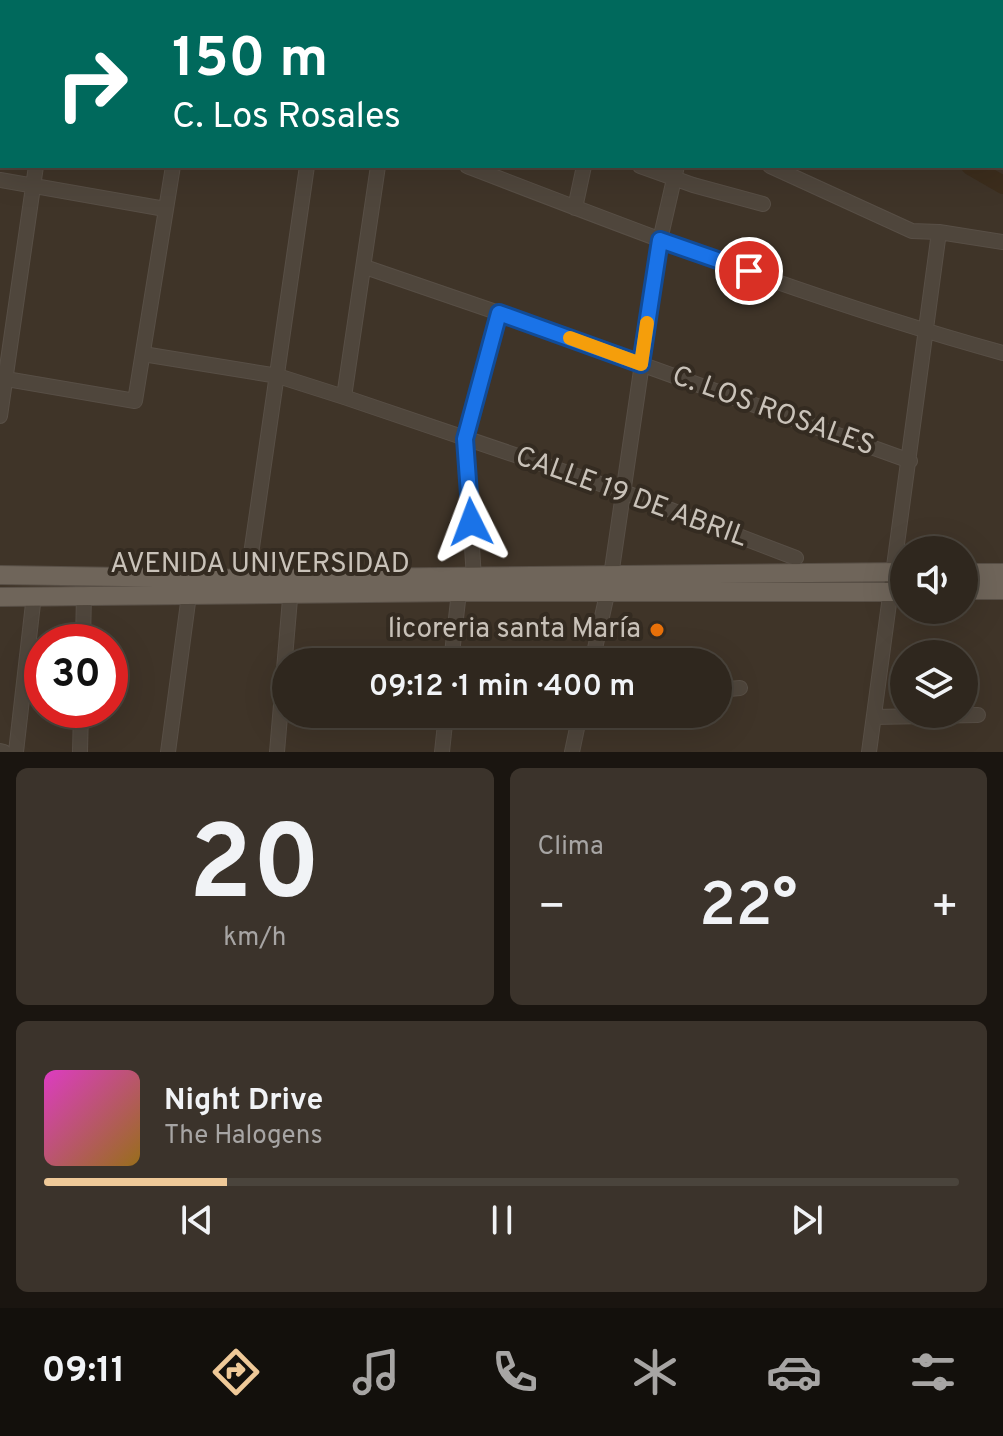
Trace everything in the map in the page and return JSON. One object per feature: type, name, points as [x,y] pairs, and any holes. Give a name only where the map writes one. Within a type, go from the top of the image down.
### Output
[{"type":"main road","name":"AVENIDA UNIVERSIDAD","points":[[0,575],[246,587],[459,592],[890,572]]},
{"type":"main road","points":[[978,573],[1003,573]]},
{"type":"main road","name":"AVENIDA UNIVERSIDAD","points":[[291,587],[474,578],[609,585],[890,592]]},
{"type":"main road","name":"AVENIDA UNIVERSIDAD","points":[[0,597],[189,595],[246,587]]},
{"type":"main road","points":[[978,590],[1003,590]]},
{"type":"street","points":[[0,416],[36,168]]},
{"type":"street","points":[[3,379],[135,401],[173,168]]},
{"type":"street","points":[[246,587],[307,168]]},
{"type":"street","points":[[344,397],[378,168]]},
{"type":"street","points":[[472,168],[660,240],[926,332],[1003,353]]},
{"type":"street","points":[[575,208],[584,168]]},
{"type":"street","points":[[652,168],[675,172],[763,204]]},
{"type":"street","points":[[774,168],[912,231],[1003,242]]},
{"type":"street","points":[[595,648],[609,585],[660,240],[675,172]]},
{"type":"street","points":[[0,180],[165,209]]},
{"type":"street","points":[[903,536],[939,232]]},
{"type":"street","name":"C. LOS ROSALES","points":[[365,267],[910,461]]},
{"type":"street","points":[[474,578],[465,439],[499,313]]},
{"type":"street","name":"CALLE 19 DE ABRIL","points":[[143,354],[278,376],[624,492],[796,558]]},
{"type":"street","points":[[277,752],[291,587]]},
{"type":"street","points":[[453,648],[459,592]]},
{"type":"street","points":[[83,624],[84,594]]},
{"type":"street","points":[[16,752],[34,595]]},
{"type":"street","points":[[168,752],[189,595]]},
{"type":"street","points":[[869,752],[892,624]]},
{"type":"street","points":[[732,689],[740,688]]},
{"type":"street","points":[[874,717],[890,717]]},
{"type":"street","points":[[80,752],[81,728]]},
{"type":"street","points":[[442,752],[445,728]]},
{"type":"street","points":[[572,752],[577,728]]},
{"type":"waterway","points":[[973,168],[1003,185]]},
{"type":"slow traffic","points":[[570,338],[641,364],[647,323]]},
{"type":"place","name":"licoreria santa María","points":[[657,630]]},
{"type":"route","points":[[471,522],[465,439],[499,313],[641,364],[660,240],[749,271]]}]
